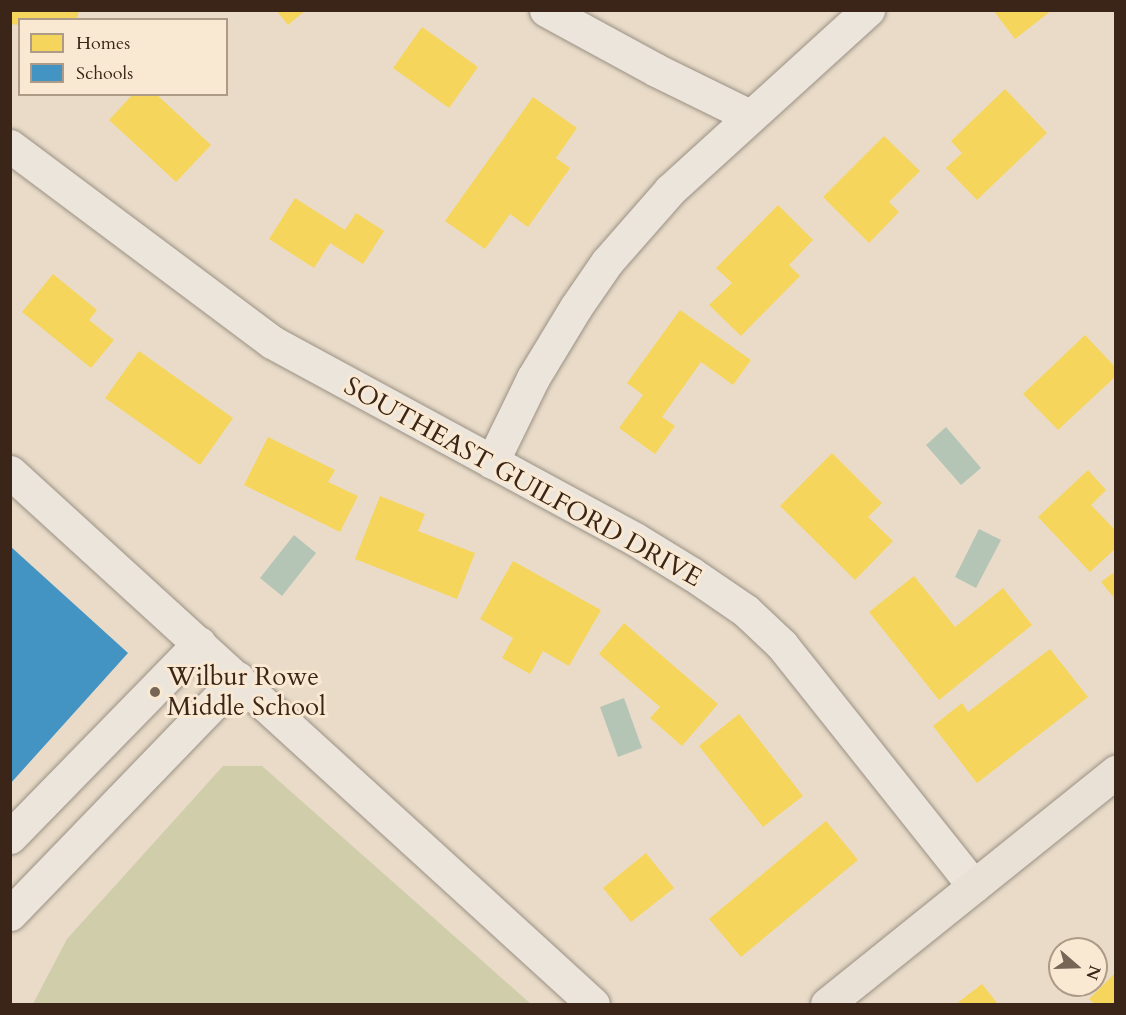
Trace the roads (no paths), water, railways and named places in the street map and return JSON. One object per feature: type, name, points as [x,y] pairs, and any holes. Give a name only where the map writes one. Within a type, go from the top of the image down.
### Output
[{"type":"main road","points":[[826,1005],[1116,772]]},
{"type":"street","points":[[546,10],[656,70],[750,116]]},
{"type":"street","points":[[492,462],[533,378],[607,262],[670,190],[868,10]]},
{"type":"street","name":"SOUTHEAST GUILFORD DRIVE","points":[[10,146],[272,342],[635,539],[746,611],[782,645],[974,886]]},
{"type":"street","points":[[10,472],[238,678],[593,1005]]},
{"type":"street","points":[[10,837],[199,643]]},
{"type":"street","points":[[10,914],[238,678]]},
{"type":"street","points":[[10,932],[10,939]]},
{"type":"place","name":"Wilbur Rowe Middle School","points":[[155,692]]}]
